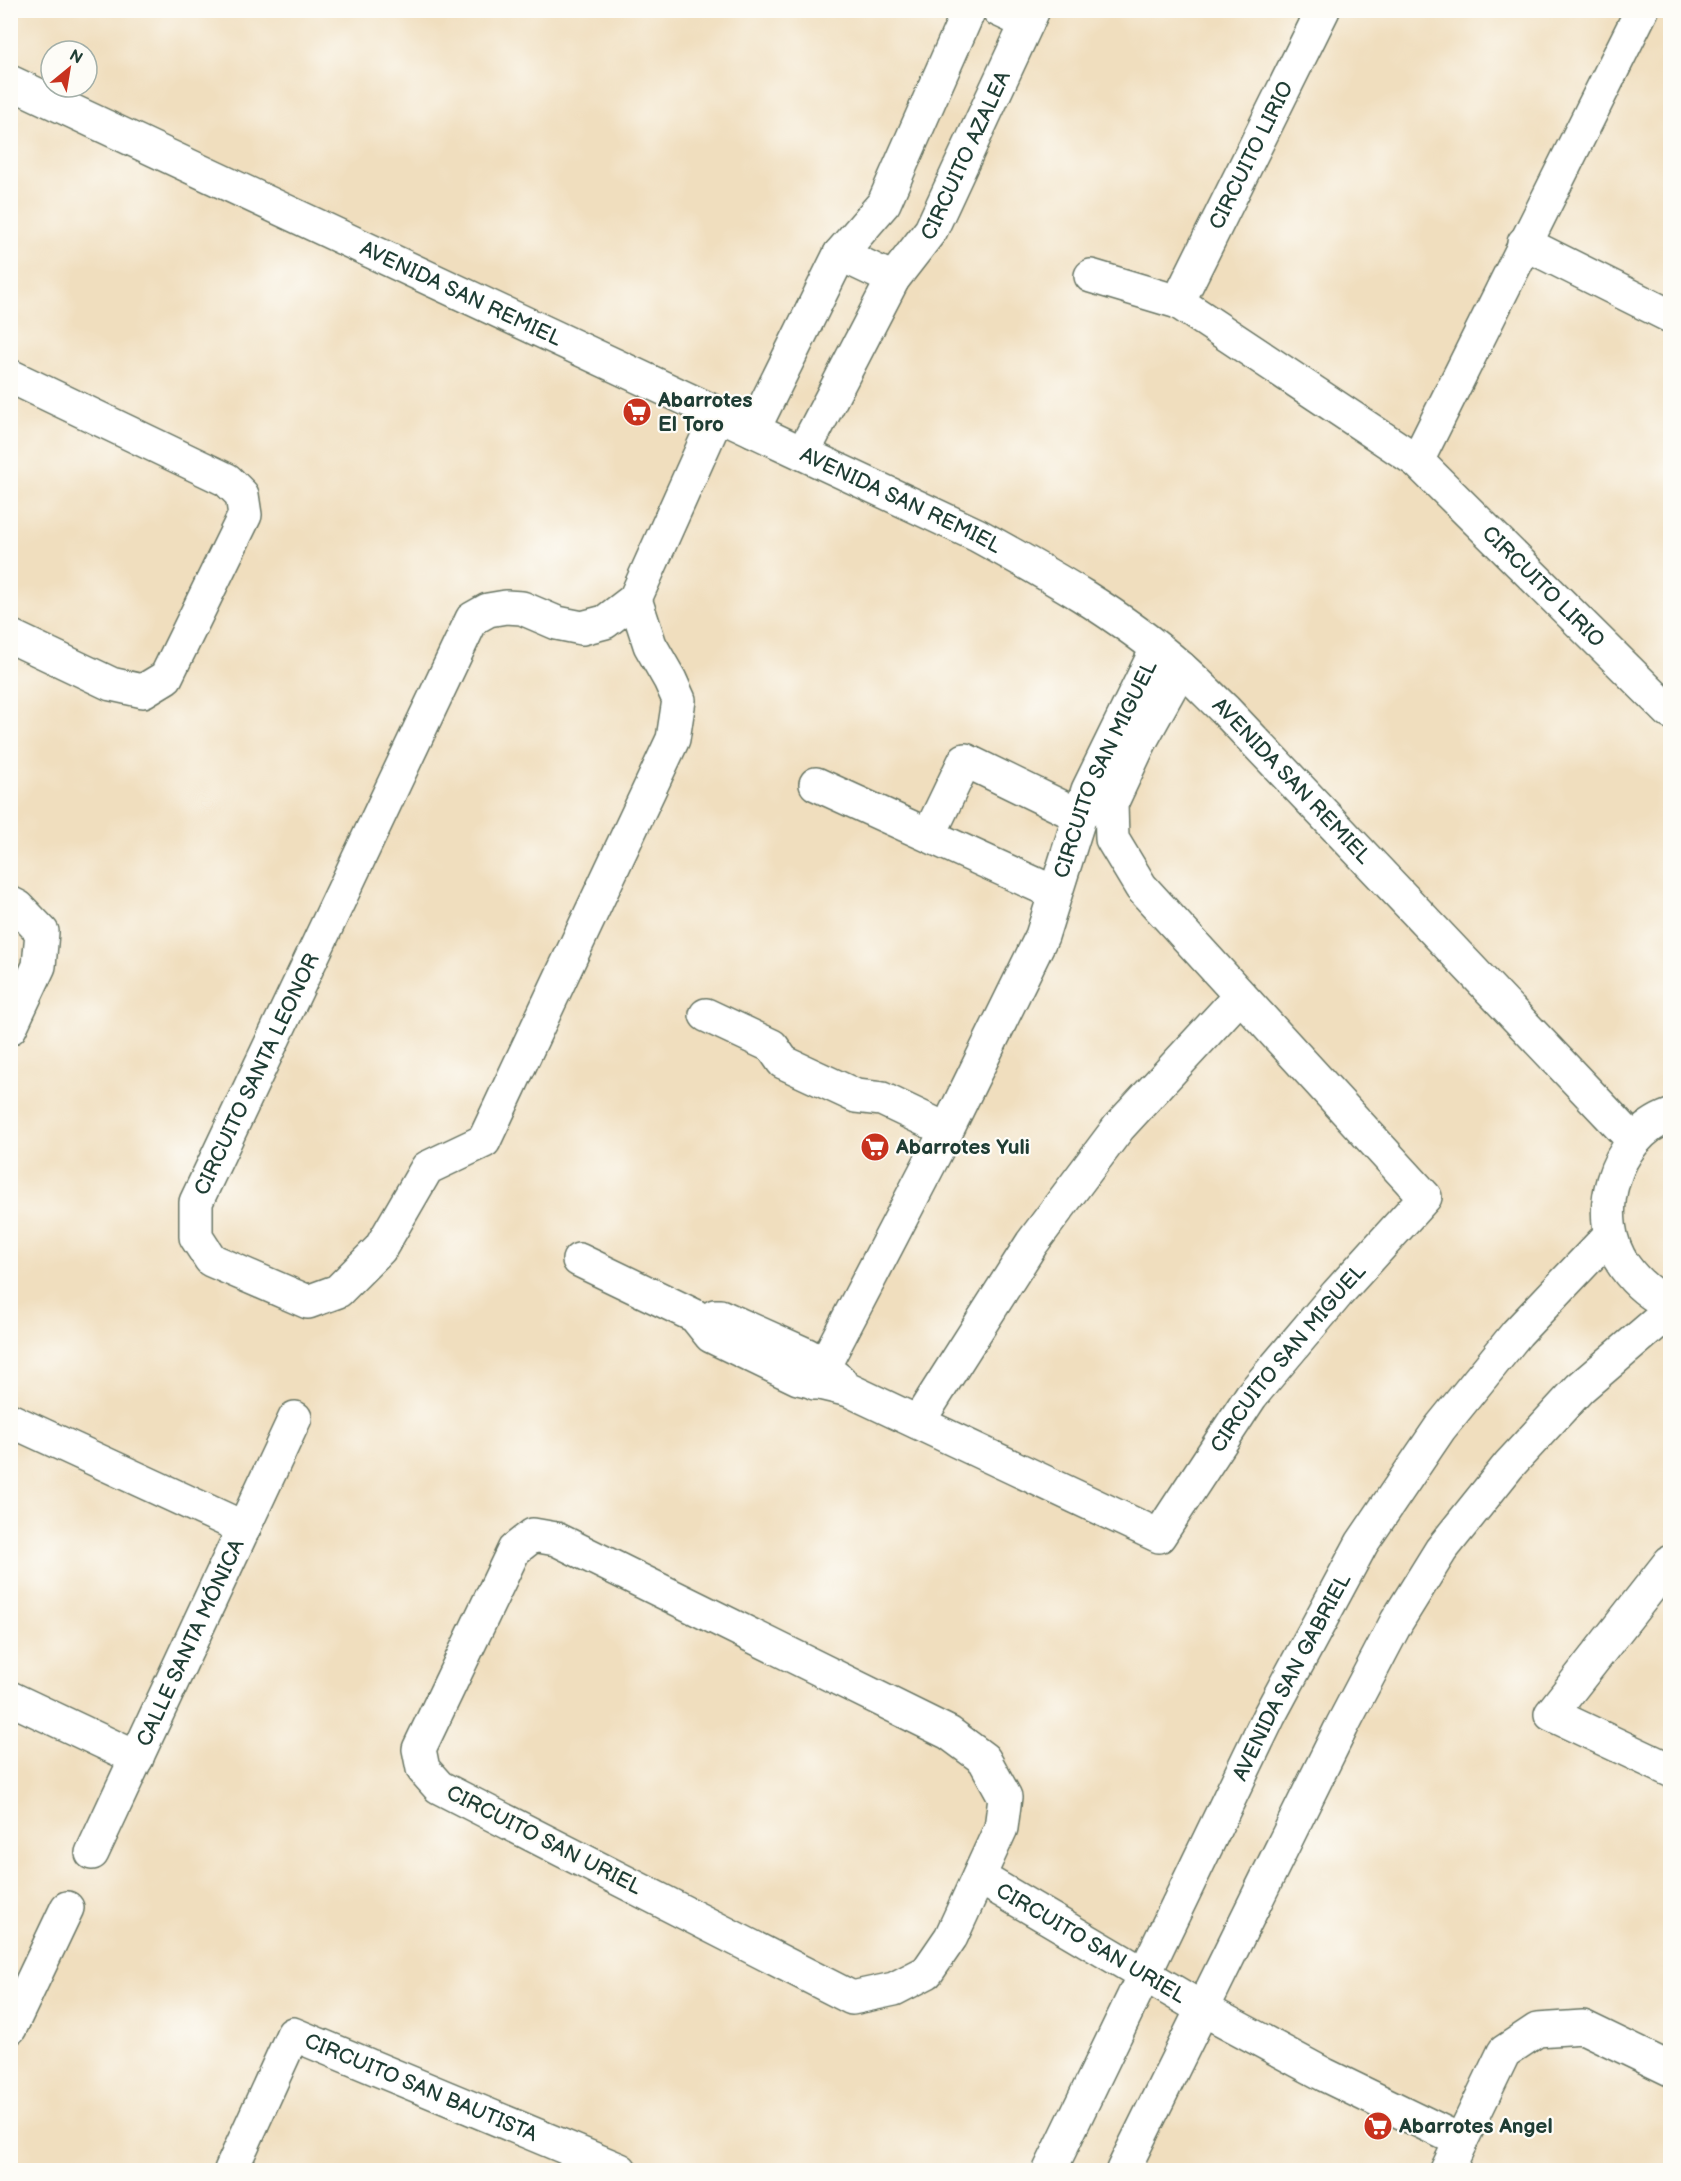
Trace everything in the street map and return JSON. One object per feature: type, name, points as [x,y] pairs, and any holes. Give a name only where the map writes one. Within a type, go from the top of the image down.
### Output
[{"type":"street","points":[[753,430],[840,254],[884,203],[969,10]]},
{"type":"street","name":"CIRCUITO LIRIO","points":[[1178,302],[1323,10]]},
{"type":"street","points":[[1417,461],[1642,10]]},
{"type":"street","name":"CIRCUITO AZALEA","points":[[803,453],[893,279],[931,230],[1020,15]]},
{"type":"street","name":"AVENIDA SAN REMIEL","points":[[10,82],[977,535],[1045,572],[1120,621],[1169,658],[1225,710],[1634,1141]]},
{"type":"street","points":[[1524,243],[1671,316]]},
{"type":"street","points":[[840,254],[893,279]]},
{"type":"street","name":"CIRCUITO LIRIO","points":[[1091,276],[1178,302],[1417,461],[1671,712]]},
{"type":"street","points":[[10,376],[227,480],[242,495],[245,515],[166,677],[143,691],[111,684],[10,636]]},
{"type":"street","name":"CIRCUITO SANTA LEONOR","points":[[635,599],[650,645],[679,700],[673,739],[484,1141],[428,1168],[380,1249],[338,1291],[308,1302],[211,1260],[196,1237],[196,1202],[472,618],[488,610],[506,607],[522,608],[557,623],[582,628],[605,622],[635,599],[718,414]]},
{"type":"street","name":"CIRCUITO SAN MIGUEL","points":[[819,1375],[947,1130],[1042,936],[1088,790],[1169,658]]},
{"type":"street","name":"CIRCUITO SAN MIGUEL","points":[[579,1260],[695,1316],[720,1316],[807,1355],[819,1375],[1160,1536],[1251,1396],[1337,1294],[1425,1197],[1141,887],[1113,839],[1111,804],[1140,742],[1169,658]]},
{"type":"street","points":[[929,836],[965,760],[1080,816]]},
{"type":"street","name":"CIRCUITO SAN MIGUEL","points":[[816,784],[1055,893]]},
{"type":"street","points":[[10,903],[18,907],[42,932],[39,966],[10,1028]]},
{"type":"street","points":[[918,1422],[1032,1243],[1119,1127],[1240,996]]},
{"type":"street","points":[[706,1015],[772,1046],[794,1045],[863,1079],[882,1099],[947,1130]]},
{"type":"street","points":[[1671,1116],[1662,1119],[1634,1141],[1616,1169],[1608,1201],[1610,1235],[1624,1265],[1646,1291],[1671,1305]]},
{"type":"street","name":"AVENIDA SAN GABRIEL","points":[[1050,2170],[1269,1716],[1362,1543],[1440,1428],[1517,1333],[1610,1235]]},
{"type":"street","points":[[1123,2170],[1348,1715],[1397,1621],[1441,1550],[1509,1465],[1580,1388],[1671,1311]]},
{"type":"street","name":"CALLE SANTA MÓNICA","points":[[92,1852],[295,1418]]},
{"type":"street","name":"CALLE SANTA MÓNICA","points":[[10,1420],[244,1528]]},
{"type":"street","name":"CIRCUITO SAN URIEL","points":[[533,1535],[556,1539],[949,1734],[984,1759],[1005,1797],[1001,1828],[980,1876],[951,1937],[927,1972],[894,1989],[852,1998],[439,1787],[423,1769],[419,1749],[514,1550],[533,1535]]},
{"type":"street","points":[[1671,1562],[1551,1714],[1671,1770]]},
{"type":"street","name":"CALLE SANTA MÓNICA","points":[[10,1698],[137,1758]]},
{"type":"street","name":"CIRCUITO SAN URIEL","points":[[980,1876],[1203,2009],[1325,2075],[1461,2141]]},
{"type":"street","points":[[10,2028],[22,1970],[67,1908]]},
{"type":"street","points":[[1448,2170],[1504,2052],[1537,2031],[1583,2027],[1671,2068]]},
{"type":"street","name":"CIRCUITO SAN BAUTISTA","points":[[231,2170],[293,2034],[620,2170]]},
{"type":"place","name":"Abarrotes El Toro","points":[[637,412]]},
{"type":"place","name":"Abarrotes Yuli","points":[[875,1147]]},
{"type":"place","name":"Abarrotes Angel","points":[[1378,2126]]}]
